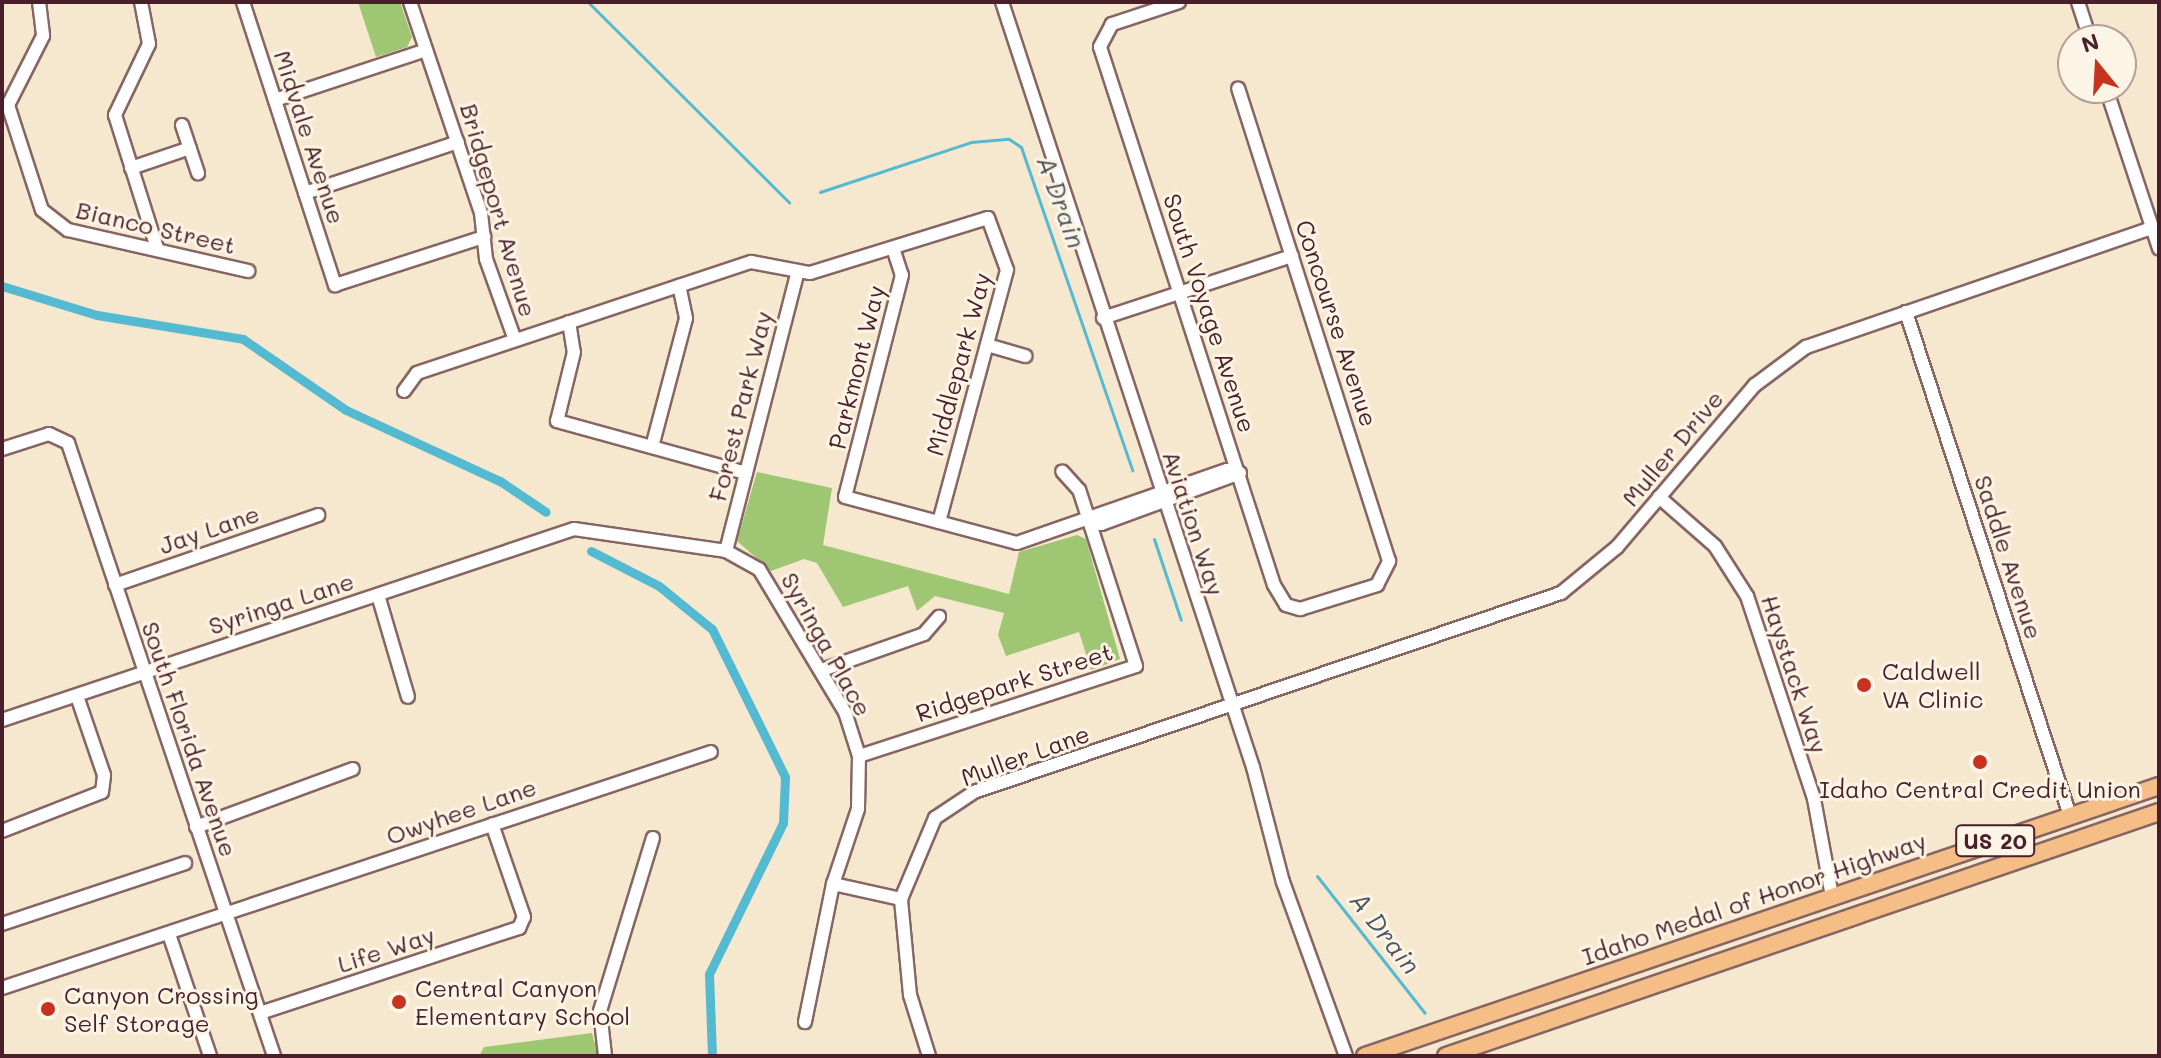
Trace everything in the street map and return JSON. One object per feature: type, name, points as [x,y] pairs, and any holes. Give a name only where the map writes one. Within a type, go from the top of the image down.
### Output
[{"type":"main road","name":"Idaho Medal of Honor Highway","points":[[1365,1056],[2159,786]]},
{"type":"main road","name":"Idaho Medal of Honor Highway","points":[[1446,1056],[2159,812]]},
{"type":"main road","points":[[1610,999],[1751,942],[1754,923]]},
{"type":"street","name":"Bianco Street","points":[[39,2],[43,36],[8,105],[42,210],[54,224],[248,271]]},
{"type":"street","points":[[141,2],[149,44],[115,115],[157,248]]},
{"type":"street","name":"Bridgeport Avenue","points":[[410,2],[458,142],[515,340]]},
{"type":"street","name":"Aviation Way","points":[[1002,2],[1232,706],[1283,882],[1346,1056]]},
{"type":"street","name":"South Voyage Avenue","points":[[1179,2],[1102,32],[1100,47],[1179,293],[1286,605]]},
{"type":"street","points":[[2078,2],[2085,24]]},
{"type":"street","name":"Midvale Avenue","points":[[246,3],[335,285],[484,237]]},
{"type":"street","points":[[275,100],[426,50]]},
{"type":"street","name":"Concourse Avenue","points":[[1238,89],[1390,571],[1377,585],[1300,609],[1286,605]]},
{"type":"street","points":[[2111,104],[2159,248]]},
{"type":"street","points":[[182,125],[198,173]]},
{"type":"street","points":[[305,193],[458,142]]},
{"type":"street","points":[[131,168],[190,148]]},
{"type":"street","name":"Middlepark Way","points":[[893,248],[988,218],[1007,270],[939,522]]},
{"type":"street","name":"Muller Drive","points":[[1232,706],[1561,593],[1617,547],[1778,365],[1806,347],[2152,228]]},
{"type":"street","points":[[404,391],[417,373],[751,262],[798,271],[893,248]]},
{"type":"street","name":"Parkmont Way","points":[[893,248],[902,275],[845,497],[939,522]]},
{"type":"street","points":[[1103,318],[1292,256]]},
{"type":"street","name":"Forest Park Way","points":[[726,551],[798,271]]},
{"type":"street","points":[[652,447],[686,318],[679,286]]},
{"type":"street","name":"Saddle Avenue","points":[[1906,312],[2070,816]]},
{"type":"street","points":[[569,322],[574,352],[557,421],[746,473]]},
{"type":"street","points":[[987,345],[1025,356]]},
{"type":"street","name":"South Florida Avenue","points":[[2,449],[64,436],[274,1056]]},
{"type":"street","points":[[939,522],[1017,543],[1162,497],[1227,470],[1240,473]]},
{"type":"street","points":[[1062,471],[1090,520]]},
{"type":"street","name":"Haystack Way","points":[[1659,497],[1715,546],[1747,596],[1814,799],[1832,896]]},
{"type":"street","name":"Jay Lane","points":[[115,585],[318,515]]},
{"type":"street","name":"Ridgepark Street","points":[[859,756],[1136,666],[1090,520]]},
{"type":"street","name":"Syringa Place","points":[[574,529],[726,551],[759,569],[822,670],[859,756],[858,809],[833,884],[805,1022]]},
{"type":"street","name":"Syringa Lane","points":[[2,720],[574,529]]},
{"type":"street","points":[[378,595],[408,697]]},
{"type":"street","points":[[822,670],[924,634],[939,617]]},
{"type":"street","points":[[2,831],[102,792],[104,775],[77,696]]},
{"type":"street","name":"Muller Lane","points":[[929,1056],[910,995],[901,899],[935,818],[974,792],[1232,706]]},
{"type":"street","name":"Owyhee Lane","points":[[2,988],[711,752]]},
{"type":"street","points":[[196,827],[353,769]]},
{"type":"street","name":"Life Way","points":[[260,1013],[524,923],[492,824]]},
{"type":"street","points":[[605,1056],[600,1011],[653,838]]},
{"type":"street","points":[[2,924],[185,863]]},
{"type":"street","points":[[833,884],[901,899]]},
{"type":"street","points":[[169,934],[210,1056]]},
{"type":"green space","points":[[358,2],[400,2],[412,37],[407,47],[376,57]]},
{"type":"green space","points":[[757,472],[832,488],[823,545],[1009,594],[1019,552],[1077,535],[1086,539],[1120,659],[1091,670],[1079,632],[1006,656],[998,635],[1004,613],[935,596],[917,611],[908,586],[843,607],[817,563],[804,559],[771,571],[737,541]]},
{"type":"green space","points":[[592,1033],[598,1056],[479,1056],[484,1047]]},
{"type":"waterway","name":"A Drain","points":[[588,2],[789,202]]},
{"type":"waterway","name":"A Drain","points":[[820,192],[971,142],[1009,139],[1021,147],[1132,470]]},
{"type":"waterway","points":[[2,286],[97,315],[243,339],[346,410],[500,481],[546,512]]},
{"type":"waterway","name":"A Drain","points":[[1154,539],[1181,620]]},
{"type":"waterway","points":[[591,551],[659,586],[712,629],[785,777],[783,823],[709,974],[712,1056]]},
{"type":"waterway","name":"A Drain","points":[[1317,876],[1425,1013]]},
{"type":"place","name":"Caldwell VA Clinic","points":[[1864,685]]},
{"type":"place","name":"Idaho Central Credit Union","points":[[1980,762]]},
{"type":"place","name":"Central Canyon Elementary School","points":[[399,1002]]},
{"type":"place","name":"Canyon Crossing Self Storage","points":[[48,1009]]}]
